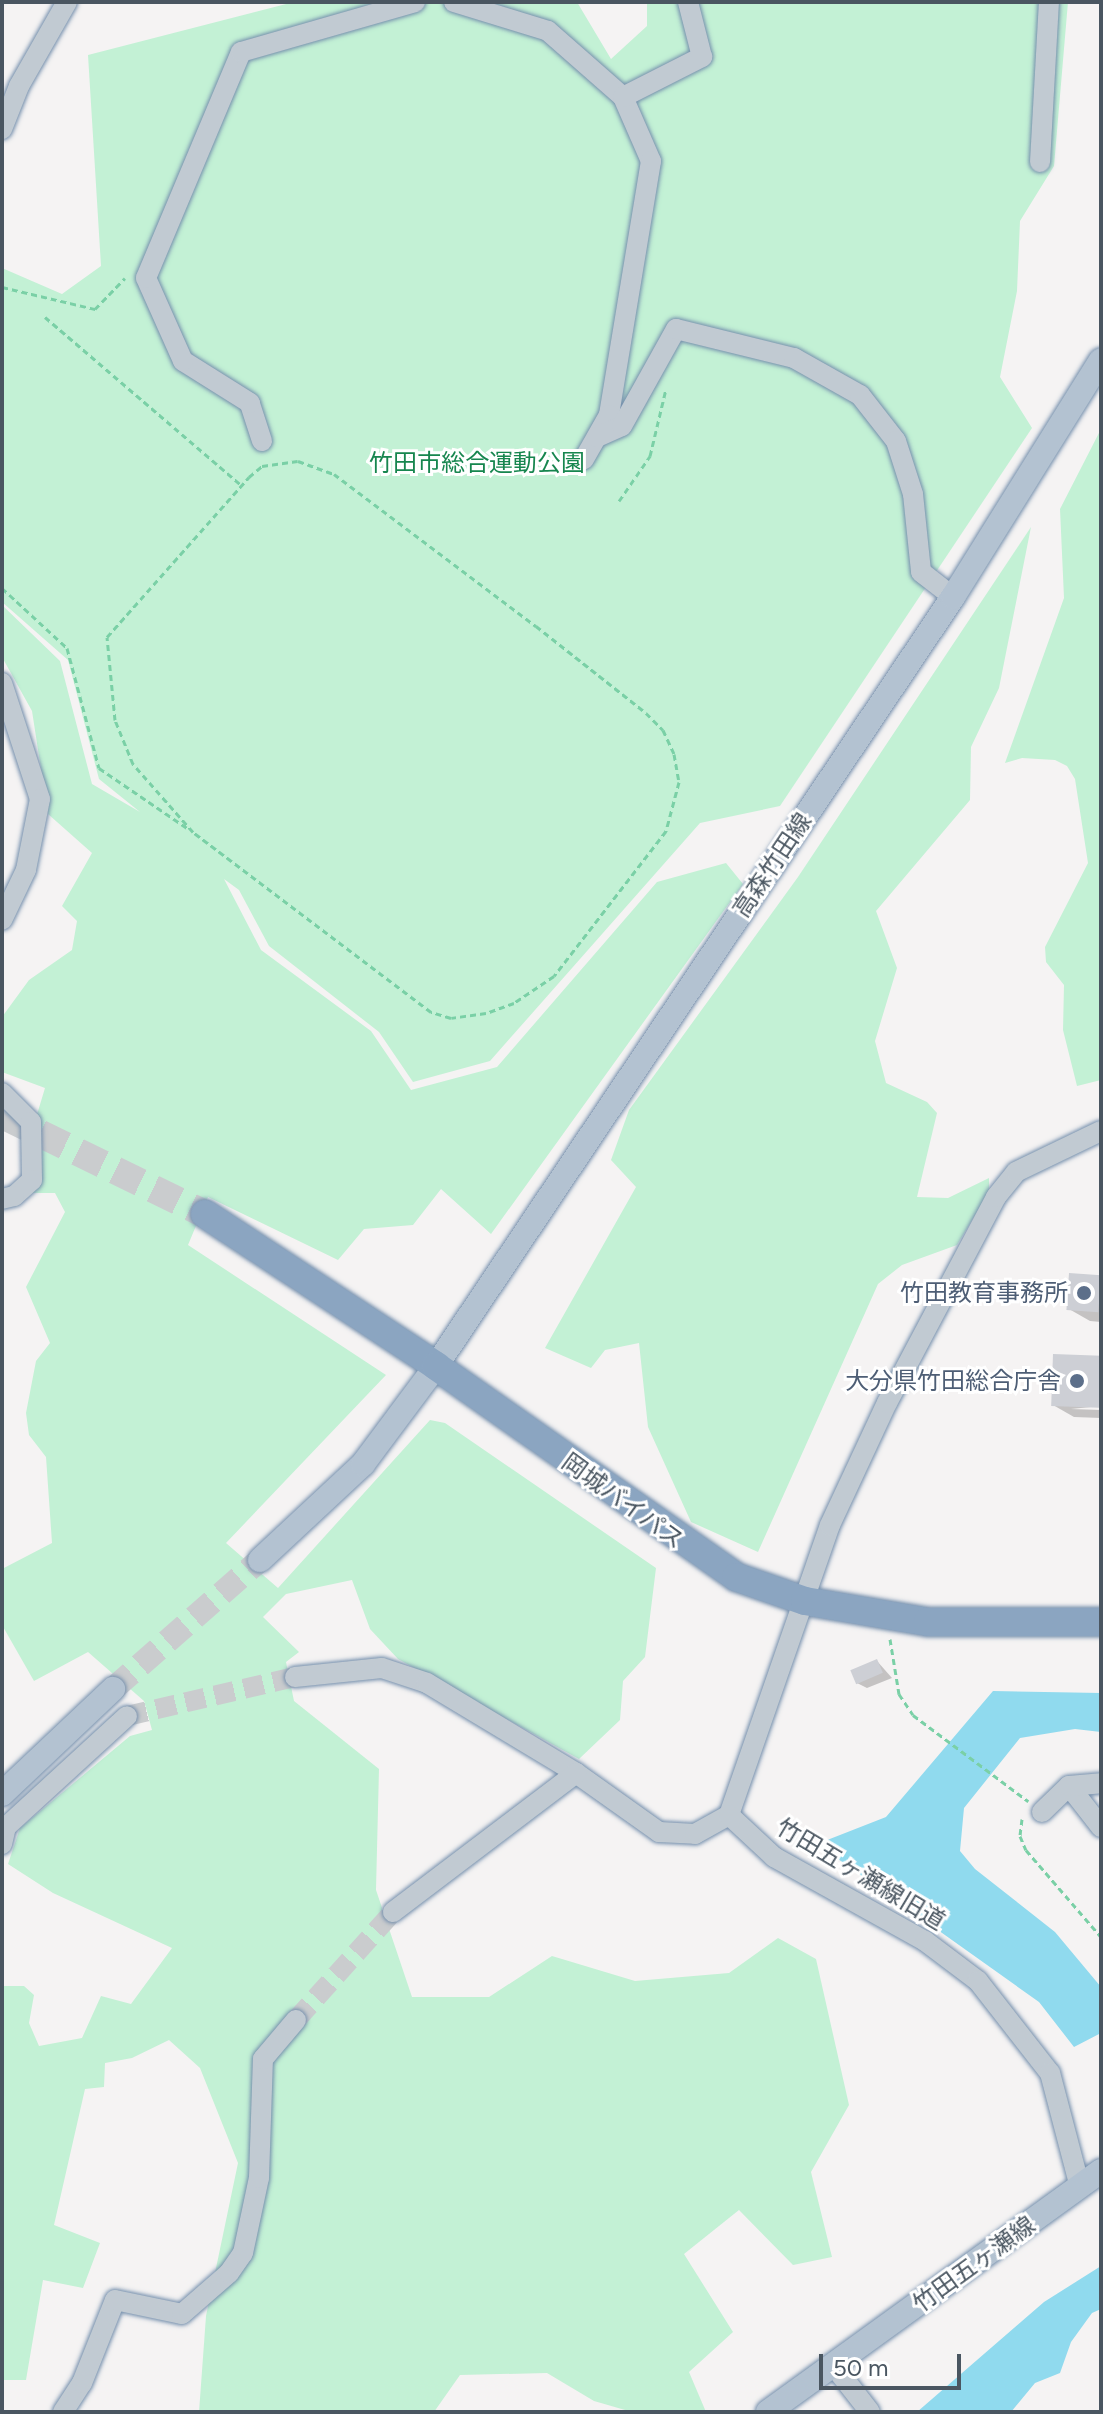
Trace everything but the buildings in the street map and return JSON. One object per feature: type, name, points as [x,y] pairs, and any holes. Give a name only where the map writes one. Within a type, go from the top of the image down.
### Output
[{"type":"highway","name":"岡城バイパス","points":[[205,1214],[436,1366],[700,1555],[736,1577],[805,1601],[928,1622],[1101,1622]]},
{"type":"main road","name":"高森竹田線","points":[[436,1366],[953,597],[1101,360]]},
{"type":"main road","points":[[260,1560],[363,1464],[436,1366]]},
{"type":"main road","points":[[2,1794],[113,1689]]},
{"type":"main road","name":"竹田五ヶ瀬線","points":[[768,2412],[1101,2171]]},
{"type":"street","points":[[2,129],[19,86],[67,2]]},
{"type":"street","points":[[262,441],[250,403],[183,361],[146,278],[241,52],[415,2]]},
{"type":"street","points":[[454,2],[548,31],[623,97],[651,161],[609,415],[584,459]]},
{"type":"street","points":[[623,97],[702,57],[688,2]]},
{"type":"street","points":[[1040,162],[1049,2]]},
{"type":"street","points":[[597,437],[622,426],[676,329],[794,358],[860,395],[896,441],[913,494],[921,572],[953,597]]},
{"type":"street","points":[[2,683],[40,799],[26,870],[2,920]]},
{"type":"street","points":[[2,1093],[24,1109],[31,1122],[32,1180],[14,1196],[2,1199]]},
{"type":"street","points":[[295,1677],[382,1668],[427,1683],[576,1773],[659,1832],[695,1834],[729,1815],[830,1525],[887,1403],[996,1197],[1016,1172],[1101,1131]]},
{"type":"street","points":[[2,1844],[6,1827],[127,1716]]},
{"type":"street","points":[[393,1912],[576,1773]]},
{"type":"street","points":[[1037,1802],[1069,1786],[1101,1783]]},
{"type":"street","points":[[1069,1786],[1101,1827]]},
{"type":"street","name":"竹田五ヶ瀬線旧道","points":[[729,1815],[774,1857],[925,1941],[978,1981],[1050,2073],[1080,2187]]},
{"type":"street","points":[[63,2412],[82,2383],[115,2300],[182,2314],[229,2273],[243,2253],[259,2178],[263,2059],[296,2020]]},
{"type":"street","points":[[834,2366],[870,2412]]},
{"type":"path","points":[[2,287],[95,309],[132,271],[146,278]]},
{"type":"path","points":[[45,317],[242,486]]},
{"type":"path","points":[[619,501],[650,456],[666,385]]},
{"type":"path","points":[[2,588],[67,648],[99,768],[193,832],[431,1012],[451,1018],[514,1003],[554,976],[666,831],[679,782],[663,730],[646,713],[334,474],[311,463],[278,463],[262,466],[242,486],[107,637],[115,720],[133,764],[193,832]]},
{"type":"path","points":[[890,1639],[899,1694],[913,1715],[1007,1787],[1037,1802],[1020,1829],[1026,1850],[1101,1937]]},
{"type":"green space","name":"竹田市総合運動公園","points":[[294,2],[577,2],[611,59],[647,26],[647,2],[1068,2],[1054,166],[1020,221],[1017,291],[1000,377],[1032,428],[780,806],[700,823],[490,1061],[413,1082],[379,1032],[269,946],[239,890],[224,879],[261,950],[371,1031],[411,1090],[497,1067],[657,882],[726,863],[743,884],[491,1234],[441,1189],[413,1225],[364,1229],[338,1260],[208,1197],[188,1245],[386,1375],[226,1543],[278,1588],[430,1420],[445,1423],[656,1568],[645,1657],[623,1681],[620,1720],[579,1759],[398,1659],[370,1629],[352,1580],[286,1594],[263,1617],[299,1652],[286,1662],[294,1701],[379,1769],[376,1890],[412,1997],[489,1997],[552,1956],[635,1981],[729,1973],[778,1938],[816,1959],[849,2105],[811,2172],[832,2257],[793,2265],[739,2210],[684,2254],[733,2332],[689,2372],[706,2412],[632,2412],[594,2401],[547,2373],[460,2375],[434,2412],[199,2412],[206,2316],[238,2163],[200,2068],[169,2040],[132,2058],[105,2063],[104,2087],[85,2089],[54,2225],[100,2243],[83,2288],[43,2280],[26,2380],[2,2380],[2,1986],[24,1986],[34,1995],[29,2023],[39,2046],[82,2038],[101,1996],[131,2004],[172,1948],[53,1893],[8,1864],[20,1828],[130,1736],[152,1730],[144,1701],[88,1652],[34,1681],[2,1625],[2,1569],[52,1543],[46,1457],[29,1435],[26,1413],[36,1361],[50,1343],[26,1287],[65,1212],[55,1193],[25,1193],[32,1131],[45,1088],[2,1072],[2,1017],[29,980],[72,950],[77,921],[62,906],[92,853],[48,814],[32,711],[2,657],[2,605],[60,661],[92,784],[140,812],[99,779],[68,660],[2,602],[2,268],[62,294],[101,266],[88,55]]},
{"type":"green space","points":[[1101,429],[1101,1080],[1077,1086],[1063,1030],[1064,985],[1046,962],[1045,947],[1088,863],[1075,779],[1067,766],[1055,760],[1022,758],[1005,763],[1064,598],[1060,509]]},
{"type":"green space","points":[[1031,527],[999,688],[971,747],[970,800],[876,911],[897,968],[875,1041],[886,1083],[927,1102],[937,1113],[917,1197],[948,1198],[989,1178],[989,1192],[957,1245],[902,1265],[878,1284],[758,1552],[691,1522],[648,1427],[639,1343],[605,1350],[591,1368],[545,1348],[636,1187],[611,1160],[629,1110],[798,877]]},
{"type":"water","points":[[993,1691],[1101,1693],[1101,1732],[1075,1729],[1020,1738],[964,1808],[960,1851],[975,1869],[1055,1932],[1101,1987],[1101,2033],[1074,2047],[1039,2002],[817,1844],[886,1817]]},
{"type":"water","points":[[1101,2266],[1101,2309],[1092,2313],[1071,2342],[1060,2373],[1035,2383],[1011,2412],[917,2412],[1044,2302]]},
{"type":"tunnel","points":[[2,1115],[205,1214]]},
{"type":"tunnel","points":[[113,1689],[260,1560]]},
{"type":"tunnel","points":[[127,1716],[295,1677]]},
{"type":"tunnel","points":[[296,2020],[393,1912]]},
{"type":"place","name":"竹田教育事務所","points":[[1084,1293]]},
{"type":"place","name":"大分県竹田総合庁舎","points":[[1077,1381]]}]
